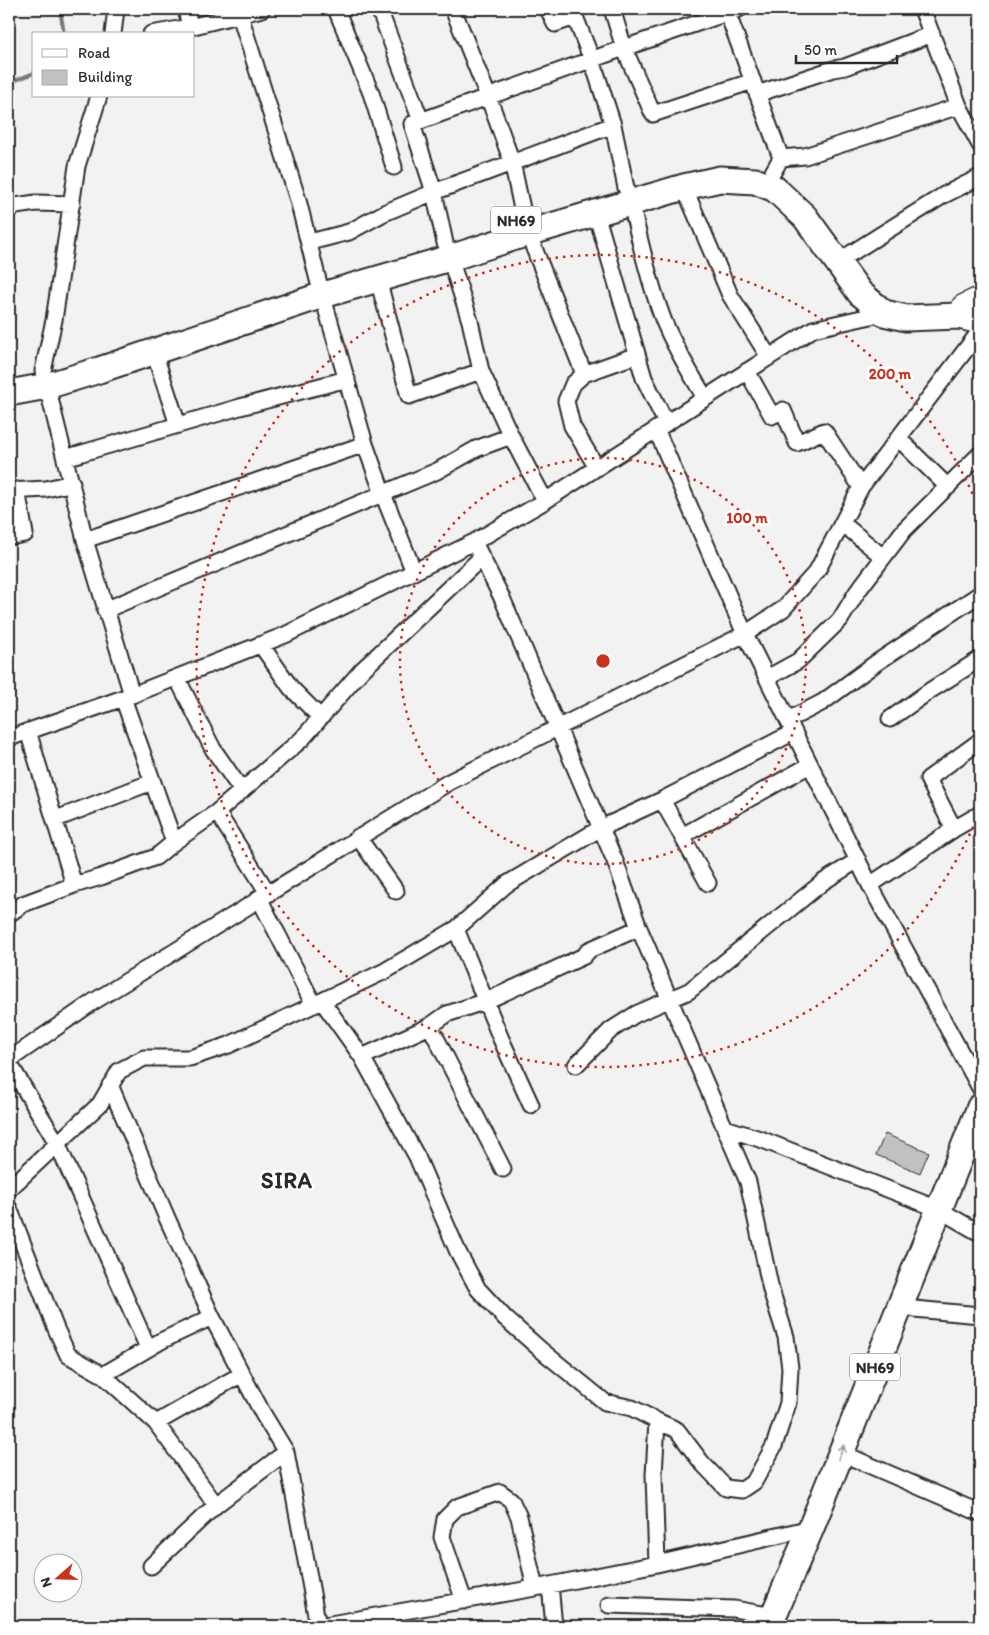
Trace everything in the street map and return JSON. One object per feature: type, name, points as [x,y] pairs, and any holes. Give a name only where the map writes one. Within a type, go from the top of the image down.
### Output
[{"type":"highway","name":"NH69","points":[[9,393],[95,355],[448,251],[526,225],[629,196],[719,164],[777,165],[783,176],[817,207],[871,282],[891,299],[909,304],[974,304]]},
{"type":"highway","name":"NH69","points":[[526,225],[596,213],[629,196],[720,179],[755,181],[775,189],[805,217],[860,293],[884,313],[906,318],[960,316],[980,321]]},
{"type":"highway","name":"NH69","points":[[9,378],[45,378],[154,352],[321,288],[378,279],[448,251]]},
{"type":"highway","name":"NH69","points":[[775,1623],[855,1459],[914,1309],[980,1107]]},
{"type":"highway","name":"NH69","points":[[775,1623],[811,1528],[946,1213],[980,1146]]},
{"type":"street","points":[[113,32],[116,9]]},
{"type":"street","points":[[186,9],[190,27]]},
{"type":"street","points":[[162,32],[190,27],[239,11],[262,9]]},
{"type":"street","points":[[336,9],[371,93],[394,167]]},
{"type":"street","points":[[380,9],[421,121]]},
{"type":"street","points":[[453,9],[512,162],[526,225],[584,374]]},
{"type":"street","points":[[548,9],[555,24],[573,13],[592,60],[613,125],[643,254],[663,318],[674,344],[705,398]]},
{"type":"street","points":[[612,9],[624,48],[653,114],[844,67],[932,34]]},
{"type":"street","points":[[922,9],[959,106],[980,145]]},
{"type":"street","points":[[544,501],[481,371],[470,321],[448,251],[434,192],[412,124],[731,10],[777,165],[959,106]]},
{"type":"street","points":[[239,11],[310,242],[365,444],[414,572]]},
{"type":"street","points":[[98,98],[77,166],[45,378],[85,540],[127,696],[152,782],[174,842]]},
{"type":"street","points":[[310,242],[349,232],[384,213],[434,192],[613,125]]},
{"type":"street","points":[[850,254],[944,195],[980,177]]},
{"type":"street","points":[[684,187],[730,295],[769,357]]},
{"type":"street","points":[[9,207],[36,203],[72,204]]},
{"type":"street","points":[[596,213],[644,378],[661,426],[745,634],[870,886],[980,1088]]},
{"type":"street","points":[[378,279],[408,396],[481,371]]},
{"type":"street","points":[[9,738],[177,678],[285,635],[474,542],[597,468],[813,329],[884,313]]},
{"type":"street","points":[[148,1348],[57,1143],[9,1061],[93,1002],[449,782],[745,634],[782,609],[817,571],[861,487],[980,331]]},
{"type":"street","points":[[154,352],[178,425]]},
{"type":"street","points":[[597,468],[572,426],[566,401],[573,384],[584,374],[637,355]]},
{"type":"street","points":[[747,371],[772,416],[783,410],[797,443],[824,431],[861,487]]},
{"type":"street","points":[[66,458],[347,378]]},
{"type":"street","points":[[105,610],[437,472],[476,449],[511,436]]},
{"type":"street","points":[[898,438],[948,487]]},
{"type":"street","points":[[85,540],[365,444]]},
{"type":"street","points":[[767,678],[798,661],[840,620],[857,592],[904,530],[980,454]]},
{"type":"street","points":[[9,537],[25,534],[13,491],[46,489],[72,483]]},
{"type":"street","points":[[842,523],[883,558]]},
{"type":"street","points":[[217,812],[264,895],[318,1004],[362,1057],[417,1157],[458,1252],[478,1289],[505,1318],[605,1402],[632,1408],[677,1430],[702,1463],[726,1488],[742,1490],[754,1482],[774,1446],[788,1403],[790,1368],[786,1337],[771,1290],[748,1182],[639,928],[601,828],[502,598],[474,542]]},
{"type":"street","points":[[10,910],[74,885],[156,857],[217,812],[302,739],[362,670],[481,558]]},
{"type":"street","points":[[9,1188],[100,1104],[119,1071],[144,1058],[190,1058],[229,1045],[385,971],[456,930],[507,884],[601,828],[662,800],[791,726],[876,663],[980,594]]},
{"type":"street","points":[[260,645],[291,688],[320,717]]},
{"type":"street","points":[[890,718],[980,659]]},
{"type":"street","points":[[177,678],[213,749],[242,791]]},
{"type":"street","points":[[28,731],[56,819],[74,885]]},
{"type":"street","points":[[954,829],[928,779],[980,741]]},
{"type":"street","points":[[682,836],[810,765]]},
{"type":"street","points":[[56,819],[152,782]]},
{"type":"street","points":[[662,800],[708,883]]},
{"type":"street","points":[[870,886],[954,829],[980,814]]},
{"type":"street","points":[[358,837],[396,890]]},
{"type":"street","points":[[576,1065],[611,1030],[636,1014],[689,991],[823,882],[858,860]]},
{"type":"street","points":[[362,1057],[430,1026],[447,1014],[486,1001],[584,956],[589,950],[639,928]]},
{"type":"street","points":[[456,930],[501,1039],[531,1105]]},
{"type":"street","points":[[430,1026],[503,1169]]},
{"type":"street","points":[[110,1084],[163,1209],[212,1317],[263,1414],[286,1452],[318,1626],[542,1587],[657,1564],[811,1528]]},
{"type":"street","points":[[725,1128],[772,1144],[946,1213],[976,1231],[980,1231]]},
{"type":"street","points":[[9,1208],[68,1355],[103,1375],[156,1423],[216,1505]]},
{"type":"street","points":[[914,1309],[980,1315]]},
{"type":"street","points":[[103,1375],[148,1348],[212,1317]]},
{"type":"street","points":[[156,1423],[242,1374]]},
{"type":"street","points":[[657,1421],[654,1475],[657,1564]]},
{"type":"street","points":[[151,1566],[216,1505],[286,1452]]},
{"type":"street","points":[[855,1459],[980,1512]]},
{"type":"street","points":[[464,1600],[442,1537],[445,1519],[457,1507],[500,1492],[511,1500],[520,1517],[554,1626]]},
{"type":"street","points":[[609,1605],[734,1609],[775,1623]]},
{"type":"building","points":[[885,1134],[929,1152],[920,1173],[876,1155]]},
{"type":"waterway","points":[[60,9],[64,32]]},
{"type":"waterway","points":[[9,83],[32,74]]},
{"type":"district","name":"SIRA","points":[[287,1180]]}]
